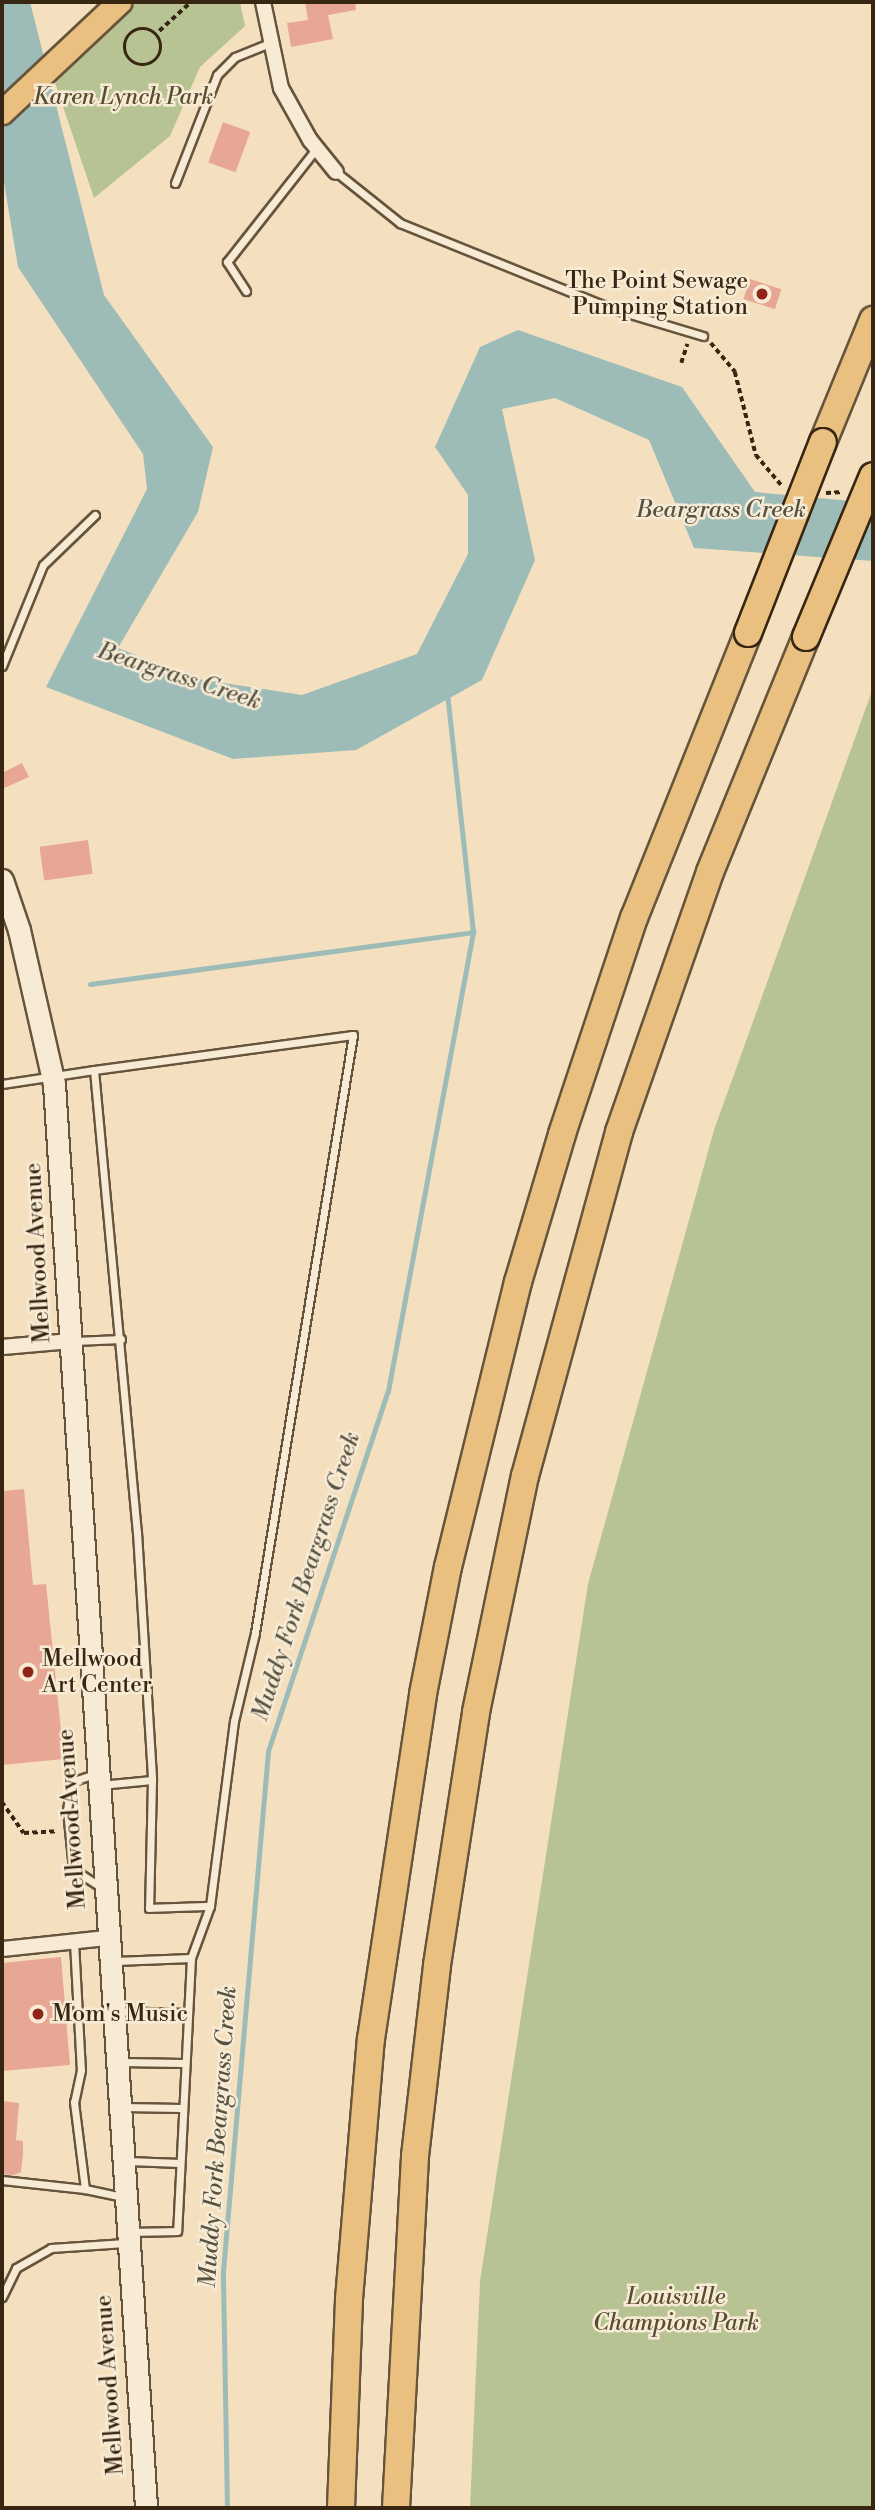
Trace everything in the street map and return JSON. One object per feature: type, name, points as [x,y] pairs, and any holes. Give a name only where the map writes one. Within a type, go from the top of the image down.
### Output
[{"type":"highway","points":[[341,2508],[349,2299],[371,2039],[423,1694],[467,1486],[498,1361],[562,1134],[634,918],[873,320]]},
{"type":"highway","points":[[396,2508],[410,2225],[437,1965],[476,1712],[525,1476],[554,1360],[619,1132],[671,975],[873,476]]},
{"type":"main road","points":[[2,112],[119,2]]},
{"type":"street","points":[[263,2],[270,43],[288,102],[316,148],[336,172]]},
{"type":"street","name":"Mellwood Avenue","points":[[2,880],[19,930],[51,1072],[125,2237],[146,2508]]},
{"type":"street","points":[[2,1348],[70,1341]]},
{"type":"street","points":[[2,1949],[106,1938]]},
{"type":"lane","points":[[175,183],[217,75],[235,57],[270,43]]},
{"type":"lane","points":[[246,291],[227,262],[316,148]]},
{"type":"lane","points":[[336,172],[400,223],[613,309],[703,336]]},
{"type":"lane","points":[[2,666],[43,565],[96,515]]},
{"type":"lane","points":[[2,1084],[51,1072],[94,1070],[354,1035],[262,1595],[234,1721],[211,1906],[191,1958],[184,2013],[177,2231],[51,2248],[16,2268],[2,2297]]},
{"type":"lane","points":[[94,1070],[121,1339],[152,1780],[149,1908],[211,1906]]},
{"type":"lane","points":[[70,1341],[121,1339]]},
{"type":"lane","points":[[102,1888],[73,1869],[67,1810],[71,1783],[95,1780],[152,1780]]},
{"type":"lane","points":[[74,1941],[81,2070],[74,2102],[85,2189]]},
{"type":"lane","points":[[108,1961],[191,1958]]},
{"type":"lane","points":[[111,2011],[184,2013]]},
{"type":"lane","points":[[115,2062],[183,2063]]},
{"type":"lane","points":[[117,2107],[181,2108]]},
{"type":"lane","points":[[121,2161],[180,2163]]},
{"type":"lane","points":[[2,2180],[85,2189],[123,2197]]},
{"type":"path","points":[[158,32],[142,27],[134,33],[124,50],[128,58],[142,66],[154,63],[158,32],[191,2]]},
{"type":"path","points":[[232,2],[243,2]]},
{"type":"path","points":[[681,363],[691,332]]},
{"type":"path","points":[[703,336],[735,372],[756,455],[771,478],[786,488]]},
{"type":"path","points":[[812,493],[849,492]]},
{"type":"path","points":[[2,1802],[24,1833],[57,1831]]},
{"type":"green space","name":"Karen Lynch Park","points":[[137,2],[240,2],[245,26],[200,67],[170,136],[94,198],[55,83]]},
{"type":"green space","name":"Louisville Champions Park","points":[[873,688],[873,2508],[470,2508],[480,2281],[588,1584],[714,1130]]},
{"type":"water","name":"Beargrass Creek","points":[[2,2],[30,2],[104,295],[213,447],[198,512],[118,648],[198,679],[302,695],[417,654],[468,554],[468,495],[435,447],[480,347],[518,330],[682,387],[755,492],[873,503],[873,561],[694,548],[649,440],[555,398],[502,409],[535,560],[482,680],[356,750],[233,759],[46,687],[147,489],[143,454],[18,267],[2,170]]},
{"type":"building","points":[[305,2],[355,2],[356,10],[328,15],[333,39],[291,47],[287,23],[308,20]]},
{"type":"building","points":[[223,122],[250,132],[236,172],[208,162]]},
{"type":"building","name":"The Point Sewage Pumping Station","points":[[750,279],[781,289],[775,309],[744,299]]},
{"type":"building","points":[[22,763],[29,777],[2,789],[2,773]]},
{"type":"building","points":[[88,840],[93,874],[44,880],[39,847]]},
{"type":"building","name":"Mellwood Art Center","points":[[24,1489],[33,1585],[46,1584],[64,1759],[2,1765],[2,1491]]},
{"type":"building","points":[[61,1957],[70,2065],[2,2071],[2,1963]]},
{"type":"building","points":[[2,2101],[19,2103],[16,2140],[23,2141],[23,2154],[21,2172],[14,2175],[2,2174]]},
{"type":"waterway","name":"Muddy Fork Beargrass Creek","points":[[227,2508],[223,2271],[268,1751],[388,1391],[473,932],[447,694]]},
{"type":"waterway","points":[[90,984],[473,932]]},
{"type":"place","name":"The Point Sewage Pumping Station","points":[[762,294]]},
{"type":"place","name":"Mellwood Art Center","points":[[28,1672]]},
{"type":"place","name":"Mom's Music","points":[[38,2014]]}]
